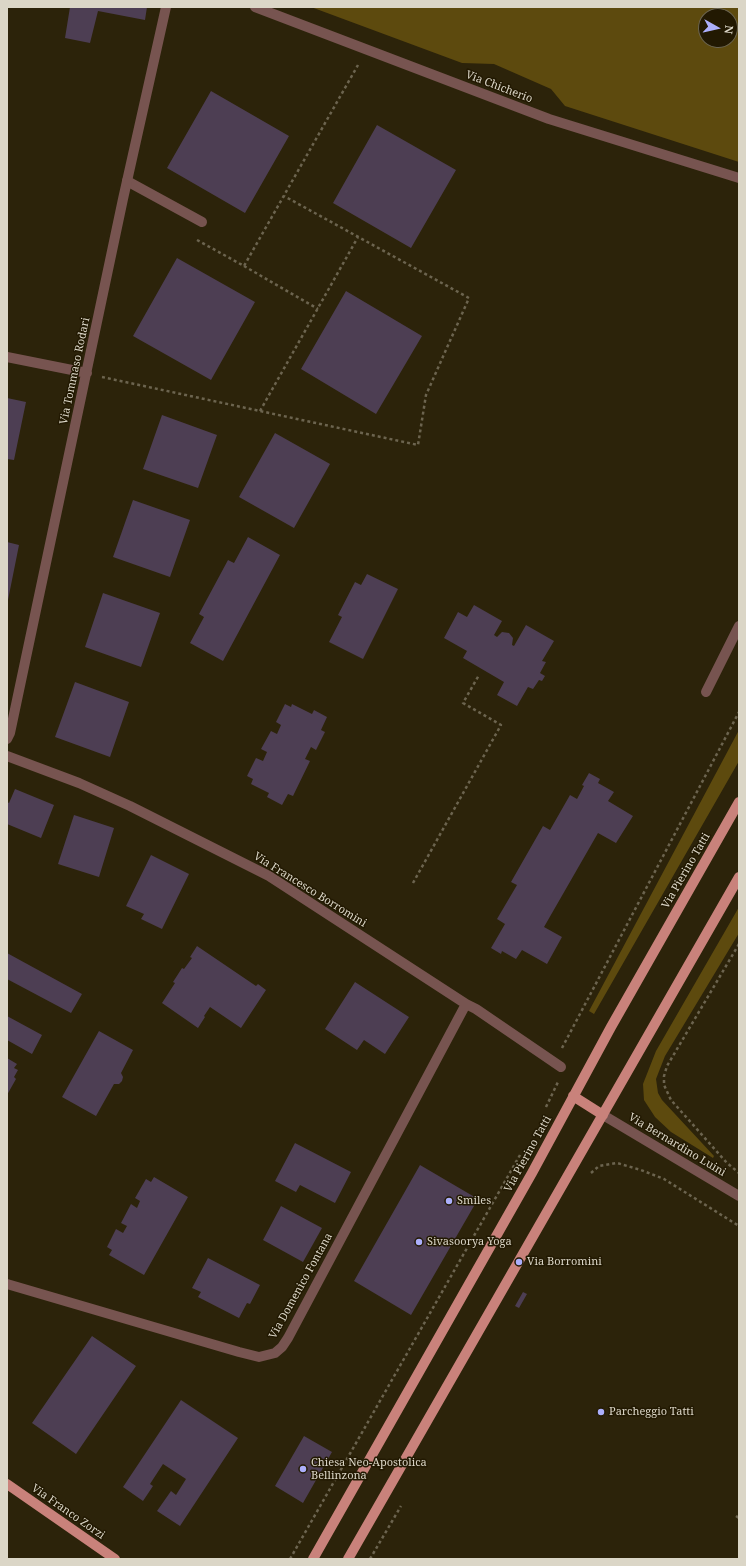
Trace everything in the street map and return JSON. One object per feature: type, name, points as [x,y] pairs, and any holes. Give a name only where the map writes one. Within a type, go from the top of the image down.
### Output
[{"type":"main road","name":"Via Pierino Tatti","points":[[313,1559],[532,1173],[614,1020],[739,802]]},
{"type":"main road","points":[[348,1559],[739,877]]},
{"type":"main road","points":[[573,1096],[603,1114]]},
{"type":"main road","name":"Via Franco Zorzi","points":[[7,1484],[115,1559]]},
{"type":"main road","points":[[309,1559],[318,1548]]},
{"type":"street","name":"Via Tommaso Rodari","points":[[7,739],[10,733],[127,181],[166,7]]},
{"type":"street","name":"Via Chicherio","points":[[255,7],[549,119],[739,178]]},
{"type":"street","points":[[127,181],[202,222]]},
{"type":"street","points":[[7,357],[87,373]]},
{"type":"street","points":[[706,692],[739,626]]},
{"type":"street","name":"Via Francesco Borromini","points":[[7,756],[79,783],[130,806],[269,876],[476,1009],[561,1068]]},
{"type":"street","name":"Via Domenico Fontana","points":[[7,1284],[239,1352],[259,1357],[275,1353],[282,1347],[288,1338],[466,1004]]},
{"type":"street","name":"Via Bernardino Luini","points":[[603,1114],[739,1196]]},
{"type":"path","points":[[244,266],[367,49]]},
{"type":"path","points":[[87,373],[418,445],[426,395],[469,298],[284,196]]},
{"type":"path","points":[[190,236],[318,309]]},
{"type":"path","points":[[260,411],[358,237]]},
{"type":"path","points":[[413,883],[501,725],[463,703],[479,675]]},
{"type":"path","points":[[544,1110],[559,1080],[561,1053],[564,1045],[739,712]]},
{"type":"path","points":[[739,944],[667,1066],[664,1076],[664,1086],[671,1100],[727,1163],[739,1173]]},
{"type":"path","points":[[290,1559],[523,1150]]},
{"type":"path","points":[[588,1176],[599,1166],[606,1164],[617,1163],[641,1170],[664,1179],[739,1226]]},
{"type":"path","points":[[370,1559],[402,1503]]},
{"type":"shaded area","points":[[311,7],[739,7],[739,162],[565,106],[551,89],[494,64],[462,63]]},
{"type":"shaded area","points":[[739,730],[739,761],[594,1014],[589,1011]]},
{"type":"shaded area","points":[[739,907],[739,933],[665,1056],[656,1079],[658,1093],[662,1100],[714,1156],[713,1158],[671,1132],[655,1117],[644,1100],[643,1084],[656,1051]]},
{"type":"building","points":[[70,7],[147,7],[145,20],[98,11],[90,43],[65,38]]},
{"type":"building","points":[[211,91],[289,136],[245,213],[167,168]]},
{"type":"building","points":[[377,125],[456,170],[411,248],[333,203]]},
{"type":"building","points":[[177,258],[255,302],[211,380],[133,336]]},
{"type":"building","points":[[346,291],[422,336],[376,414],[301,369]]},
{"type":"building","points":[[7,398],[26,402],[14,460],[7,459]]},
{"type":"building","points":[[162,415],[217,435],[198,488],[143,469]]},
{"type":"building","points":[[275,433],[330,464],[294,528],[239,497]]},
{"type":"building","points":[[133,500],[190,520],[170,577],[113,557]]},
{"type":"building","points":[[248,537],[280,555],[223,661],[190,643],[204,617],[199,614],[228,560],[234,563]]},
{"type":"building","points":[[7,542],[19,545],[8,600],[7,600]]},
{"type":"building","points":[[367,574],[398,589],[363,659],[329,642],[342,617],[338,615],[355,582],[361,585]]},
{"type":"building","points":[[103,593],[160,613],[141,667],[85,647]]},
{"type":"building","points":[[474,605],[502,621],[494,635],[497,637],[502,632],[509,633],[513,638],[512,645],[514,646],[526,625],[554,641],[542,661],[546,662],[540,673],[545,676],[542,681],[539,680],[533,689],[528,687],[517,706],[497,695],[504,682],[463,658],[467,651],[444,638],[458,612],[467,617]]},
{"type":"building","points":[[75,682],[129,702],[110,757],[55,737]]},
{"type":"building","points":[[285,704],[291,707],[292,704],[312,714],[314,710],[327,717],[321,730],[325,732],[316,750],[311,747],[305,759],[310,761],[293,796],[288,794],[282,805],[267,797],[269,793],[251,784],[253,779],[247,776],[256,758],[263,761],[267,752],[261,749],[271,731],[277,734],[281,725],[276,722]]},
{"type":"building","points":[[589,773],[600,779],[598,783],[614,792],[608,801],[633,816],[616,843],[598,833],[544,927],[562,937],[547,964],[522,950],[516,959],[502,951],[501,954],[491,948],[505,924],[497,919],[517,885],[511,882],[543,826],[550,830],[570,795],[577,799],[584,786],[582,785]]},
{"type":"building","points":[[15,789],[54,805],[41,838],[7,824],[7,802],[9,803]]},
{"type":"building","points":[[74,815],[114,828],[99,877],[58,864]]},
{"type":"building","points":[[151,855],[189,874],[162,929],[141,919],[144,914],[126,906]]},
{"type":"building","points":[[197,946],[256,986],[258,984],[266,990],[241,1028],[210,1007],[198,1028],[162,1003],[175,983],[173,982],[182,968],[184,969],[192,958],[190,957]]},
{"type":"building","points":[[7,953],[82,994],[71,1013],[7,979]]},
{"type":"building","points":[[355,982],[409,1017],[385,1054],[364,1040],[357,1050],[325,1029]]},
{"type":"building","points":[[7,1016],[42,1035],[32,1054],[7,1040]]},
{"type":"building","points":[[99,1031],[133,1050],[121,1073],[123,1077],[122,1081],[119,1084],[114,1084],[96,1116],[62,1097]]},
{"type":"building","points":[[7,1058],[17,1064],[14,1068],[18,1070],[14,1077],[16,1079],[7,1095]]},
{"type":"building","points":[[295,1143],[351,1172],[335,1203],[300,1185],[296,1192],[275,1181]]},
{"type":"building","points":[[420,1165],[478,1199],[411,1315],[354,1281]]},
{"type":"building","points":[[154,1177],[188,1197],[144,1275],[109,1255],[112,1250],[107,1247],[116,1229],[123,1233],[127,1226],[121,1223],[131,1204],[137,1208],[140,1201],[135,1198],[146,1179],[151,1182]]},
{"type":"building","points":[[281,1206],[322,1228],[303,1262],[263,1240]]},
{"type":"building","points":[[208,1258],[260,1285],[250,1304],[247,1303],[239,1318],[198,1297],[201,1292],[192,1288]]},
{"type":"building","points":[[523,1292],[527,1294],[519,1308],[515,1306]]},
{"type":"building","points":[[92,1336],[136,1366],[76,1454],[32,1423]]},
{"type":"building","points":[[181,1400],[238,1438],[180,1526],[157,1511],[171,1491],[176,1495],[186,1479],[163,1464],[150,1484],[153,1486],[143,1501],[123,1487]]},
{"type":"building","points":[[304,1436],[332,1452],[303,1503],[275,1486]]},
{"type":"place","name":"Smiles","points":[[449,1201]]},
{"type":"place","name":"Sivasoorya Yoga","points":[[419,1242]]},
{"type":"place","name":"Via Borromini","points":[[519,1262]]},
{"type":"place","name":"Parcheggio Tatti","points":[[601,1412]]},
{"type":"place","name":"Chiesa Neo-Apostolica Bellinzona","points":[[303,1469]]}]
